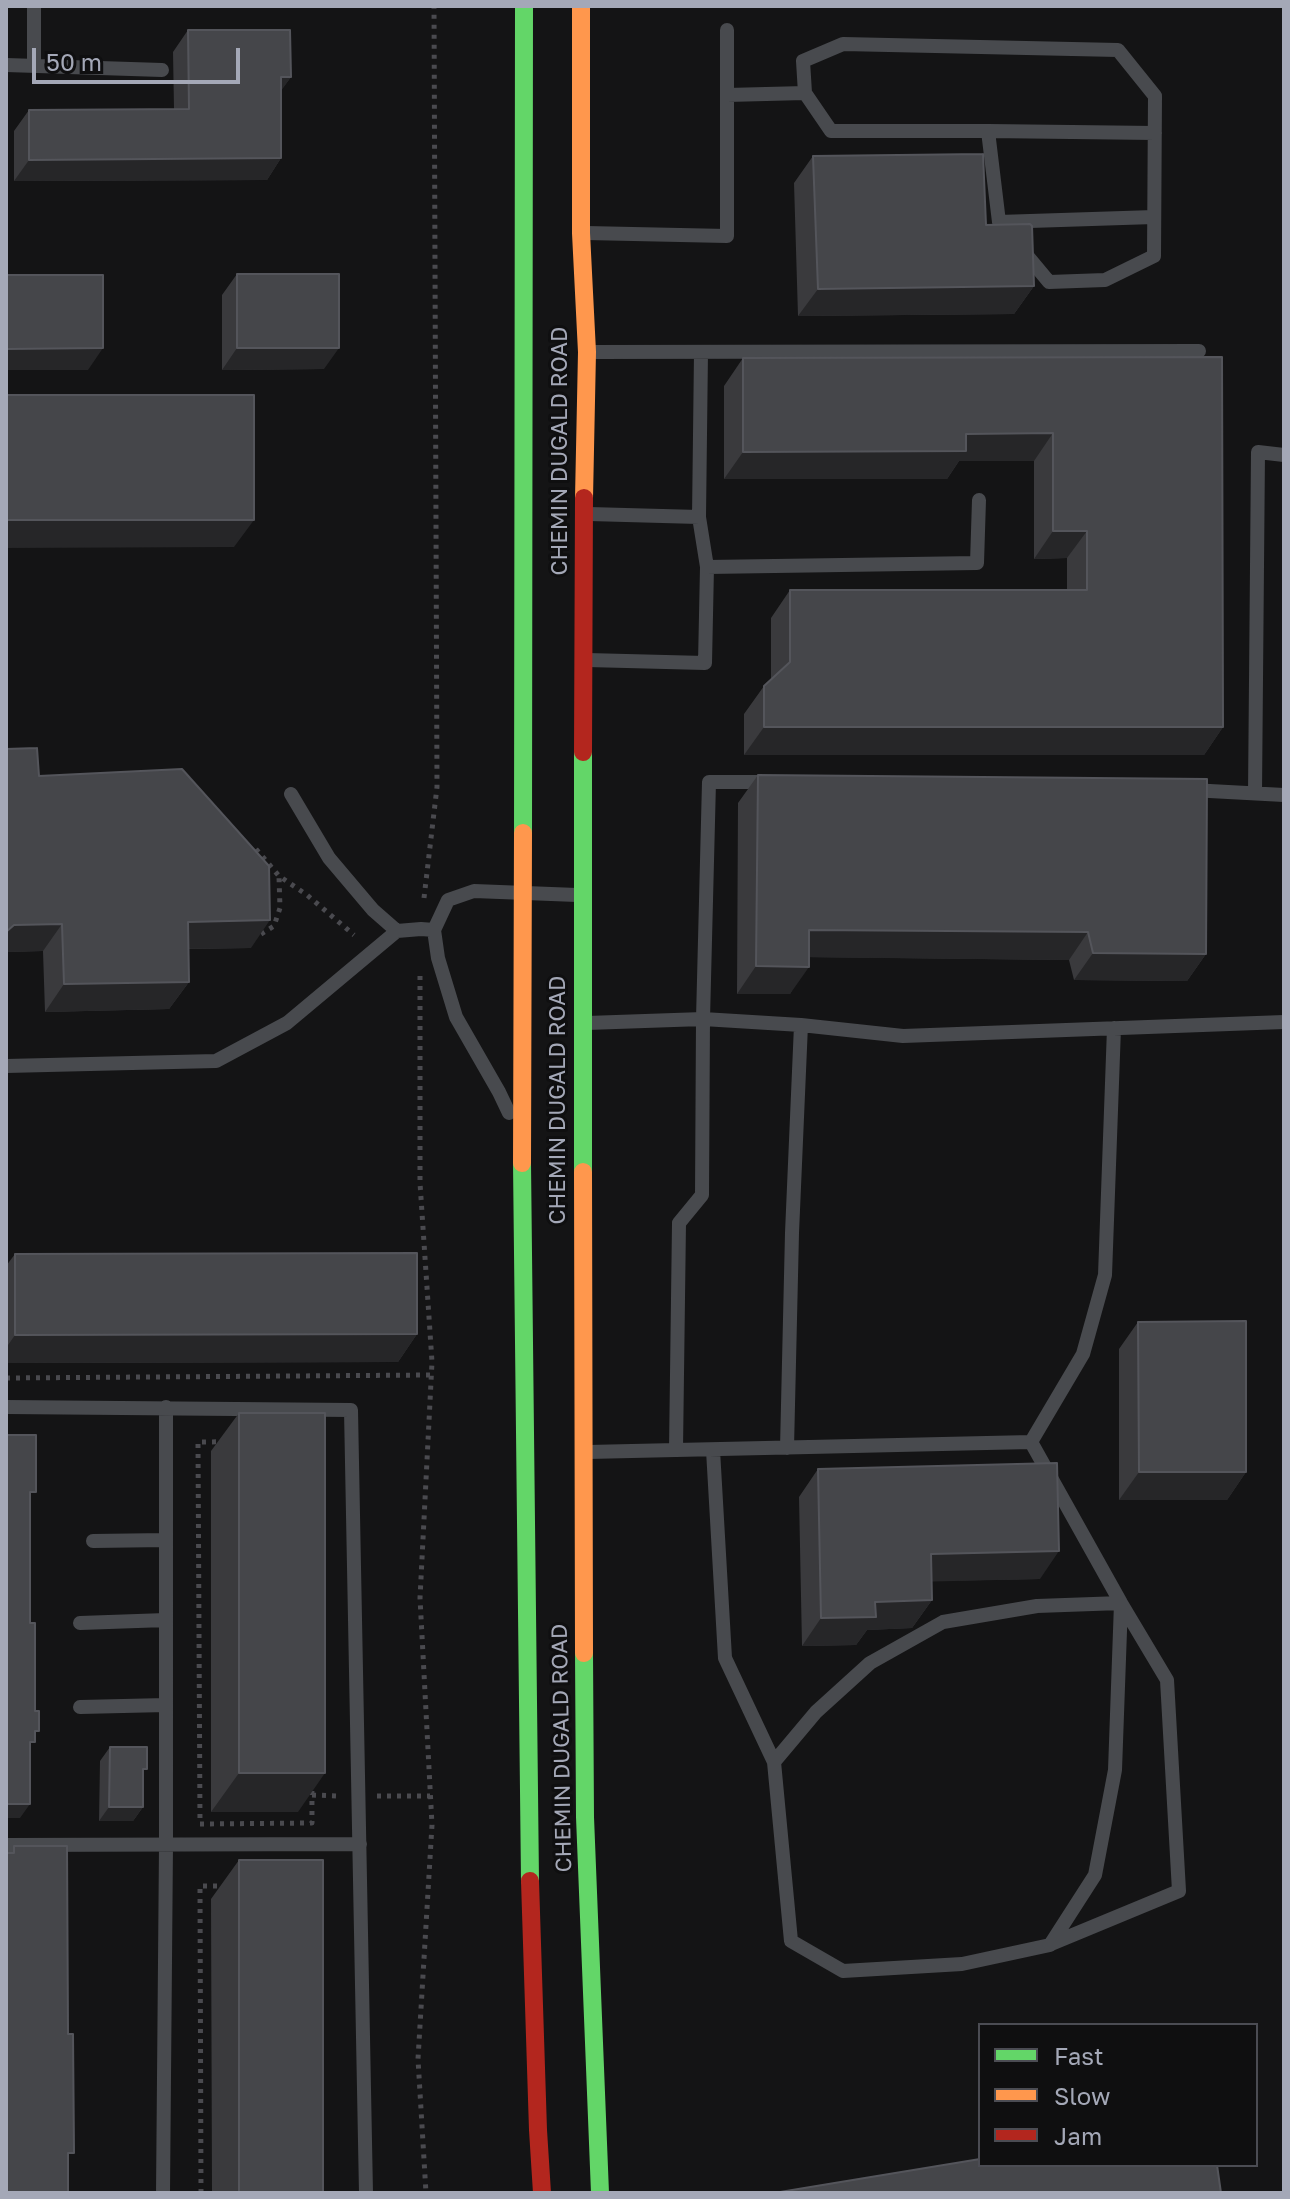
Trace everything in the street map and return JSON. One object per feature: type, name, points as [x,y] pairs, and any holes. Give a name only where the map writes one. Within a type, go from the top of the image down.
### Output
[{"type":"main road","name":"CHEMIN DUGALD ROAD","points":[[524,6],[522,1141],[528,1800],[542,2193]]},
{"type":"main road","name":"CHEMIN DUGALD ROAD","points":[[581,6],[581,233],[587,352],[582,895],[585,1817],[600,2193]]},
{"type":"main road","points":[[523,2193],[538,2130]]},
{"type":"lane","points":[[34,6],[34,66]]},
{"type":"lane","points":[[581,233],[727,236],[727,30]]},
{"type":"lane","points":[[988,131],[999,222],[1049,282],[1105,280],[1154,256],[1154,217],[1155,133],[1155,96],[1118,50],[843,44],[803,61],[805,93],[831,131],[988,131],[1155,133]]},
{"type":"lane","points":[[6,65],[162,70]]},
{"type":"lane","points":[[727,95],[805,93]]},
{"type":"lane","points":[[999,222],[1154,217]]},
{"type":"lane","points":[[587,352],[1199,351]]},
{"type":"lane","points":[[583,660],[705,663],[707,567],[699,517],[701,352]]},
{"type":"lane","points":[[1255,793],[1258,452],[1284,455]]},
{"type":"lane","points":[[707,567],[977,563],[979,500]]},
{"type":"lane","points":[[584,514],[699,517]]},
{"type":"lane","points":[[676,1450],[679,1223],[702,1195],[709,782],[788,783]]},
{"type":"lane","points":[[1176,790],[1284,795]]},
{"type":"lane","points":[[291,794],[329,858],[373,910],[397,931]]},
{"type":"lane","points":[[428,930],[448,900],[474,891],[582,895]]},
{"type":"lane","points":[[6,1066],[216,1061],[287,1023],[397,931],[428,930]]},
{"type":"lane","points":[[428,930],[456,1017],[499,1092],[522,1141]]},
{"type":"lane","points":[[583,1023],[703,1019],[903,1036],[1284,1022]]},
{"type":"lane","points":[[787,1448],[801,1025]]},
{"type":"lane","points":[[1031,1442],[1083,1354],[1105,1275],[1114,1028]]},
{"type":"lane","points":[[6,1407],[351,1410],[366,2193]]},
{"type":"lane","points":[[163,2193],[166,1407]]},
{"type":"lane","points":[[713,1450],[725,1658],[774,1762],[791,1941],[843,1971],[962,1964],[1050,1945],[1179,1891],[1167,1680],[1031,1442]]},
{"type":"lane","points":[[584,1453],[1031,1442]]},
{"type":"lane","points":[[93,1541],[166,1540]]},
{"type":"lane","points":[[774,1762],[816,1712],[870,1663],[943,1622],[1037,1606],[1121,1603]]},
{"type":"lane","points":[[1050,1945],[1095,1875],[1115,1770],[1121,1603]]},
{"type":"lane","points":[[80,1623],[166,1620]]},
{"type":"lane","points":[[80,1707],[166,1705]]},
{"type":"lane","points":[[6,1845],[360,1844]]},
{"type":"path","points":[[426,2193],[418,2059],[432,1825],[420,1598],[431,1375],[420,1183],[428,930],[437,787],[434,6]]},
{"type":"path","points":[[256,849],[279,876],[354,935]]},
{"type":"path","points":[[261,934],[274,926],[280,908],[279,876]]},
{"type":"path","points":[[6,1378],[431,1375]]},
{"type":"path","points":[[311,1441],[312,1795],[312,1823],[200,1824],[198,1442],[311,1441]]},
{"type":"path","points":[[201,2193],[200,1886],[228,1886]]},
{"type":"building","points":[[188,30],[290,30],[291,77],[281,77],[281,158],[29,160],[29,110],[189,109]]},
{"type":"building","points":[[983,154],[986,225],[1032,226],[1034,286],[818,289],[813,156]]},
{"type":"building","points":[[237,274],[339,274],[339,348],[237,348]]},
{"type":"building","points":[[6,275],[103,275],[103,348],[6,349]]},
{"type":"building","points":[[1222,357],[1223,727],[764,727],[764,686],[790,662],[790,590],[1087,590],[1087,531],[1053,531],[1053,433],[966,434],[966,451],[743,452],[743,358]]},
{"type":"building","points":[[6,395],[254,395],[254,520],[6,520]]},
{"type":"building","points":[[37,748],[39,776],[182,769],[269,866],[270,920],[188,922],[189,982],[64,984],[62,924],[14,925],[6,932],[6,749]]},
{"type":"building","points":[[758,775],[1207,779],[1206,954],[1093,953],[1088,932],[809,930],[809,967],[756,966]]},
{"type":"building","points":[[417,1253],[417,1334],[15,1335],[15,1254]]},
{"type":"building","points":[[1246,1321],[1246,1472],[1139,1472],[1138,1322]]},
{"type":"building","points":[[239,1413],[325,1413],[325,1773],[239,1773]]},
{"type":"building","points":[[6,1435],[36,1435],[36,1492],[30,1492],[30,1623],[35,1623],[35,1711],[39,1711],[39,1731],[35,1731],[35,1742],[30,1742],[30,1804],[6,1804]]},
{"type":"building","points":[[1057,1463],[1059,1551],[931,1554],[932,1600],[875,1602],[876,1617],[821,1618],[818,1469]]},
{"type":"building","points":[[110,1747],[147,1747],[147,1769],[143,1769],[143,1807],[109,1807]]},
{"type":"building","points":[[14,1846],[67,1846],[68,2034],[73,2034],[74,2153],[68,2153],[68,2193],[6,2193],[6,1853],[14,1853]]},
{"type":"building","points":[[239,1860],[323,1860],[323,2193],[239,2193]]},
{"type":"building","points":[[978,2159],[978,2167],[1217,2167],[1221,2193],[774,2193]]},
{"type":"traffic: fast","points":[[523,833],[524,6]]},
{"type":"traffic: fast","points":[[583,752],[583,1172]]},
{"type":"traffic: fast","points":[[522,1163],[530,1881]]},
{"type":"traffic: fast","points":[[584,1653],[585,1817],[600,2193]]},
{"type":"traffic: slow","points":[[581,6],[581,233],[587,352],[584,498]]},
{"type":"traffic: slow","points":[[522,1163],[523,833]]},
{"type":"traffic: slow","points":[[583,1172],[584,1653]]},
{"type":"traffic: jam","points":[[583,752],[584,498]]},
{"type":"traffic: jam","points":[[530,1881],[542,2193]]}]
